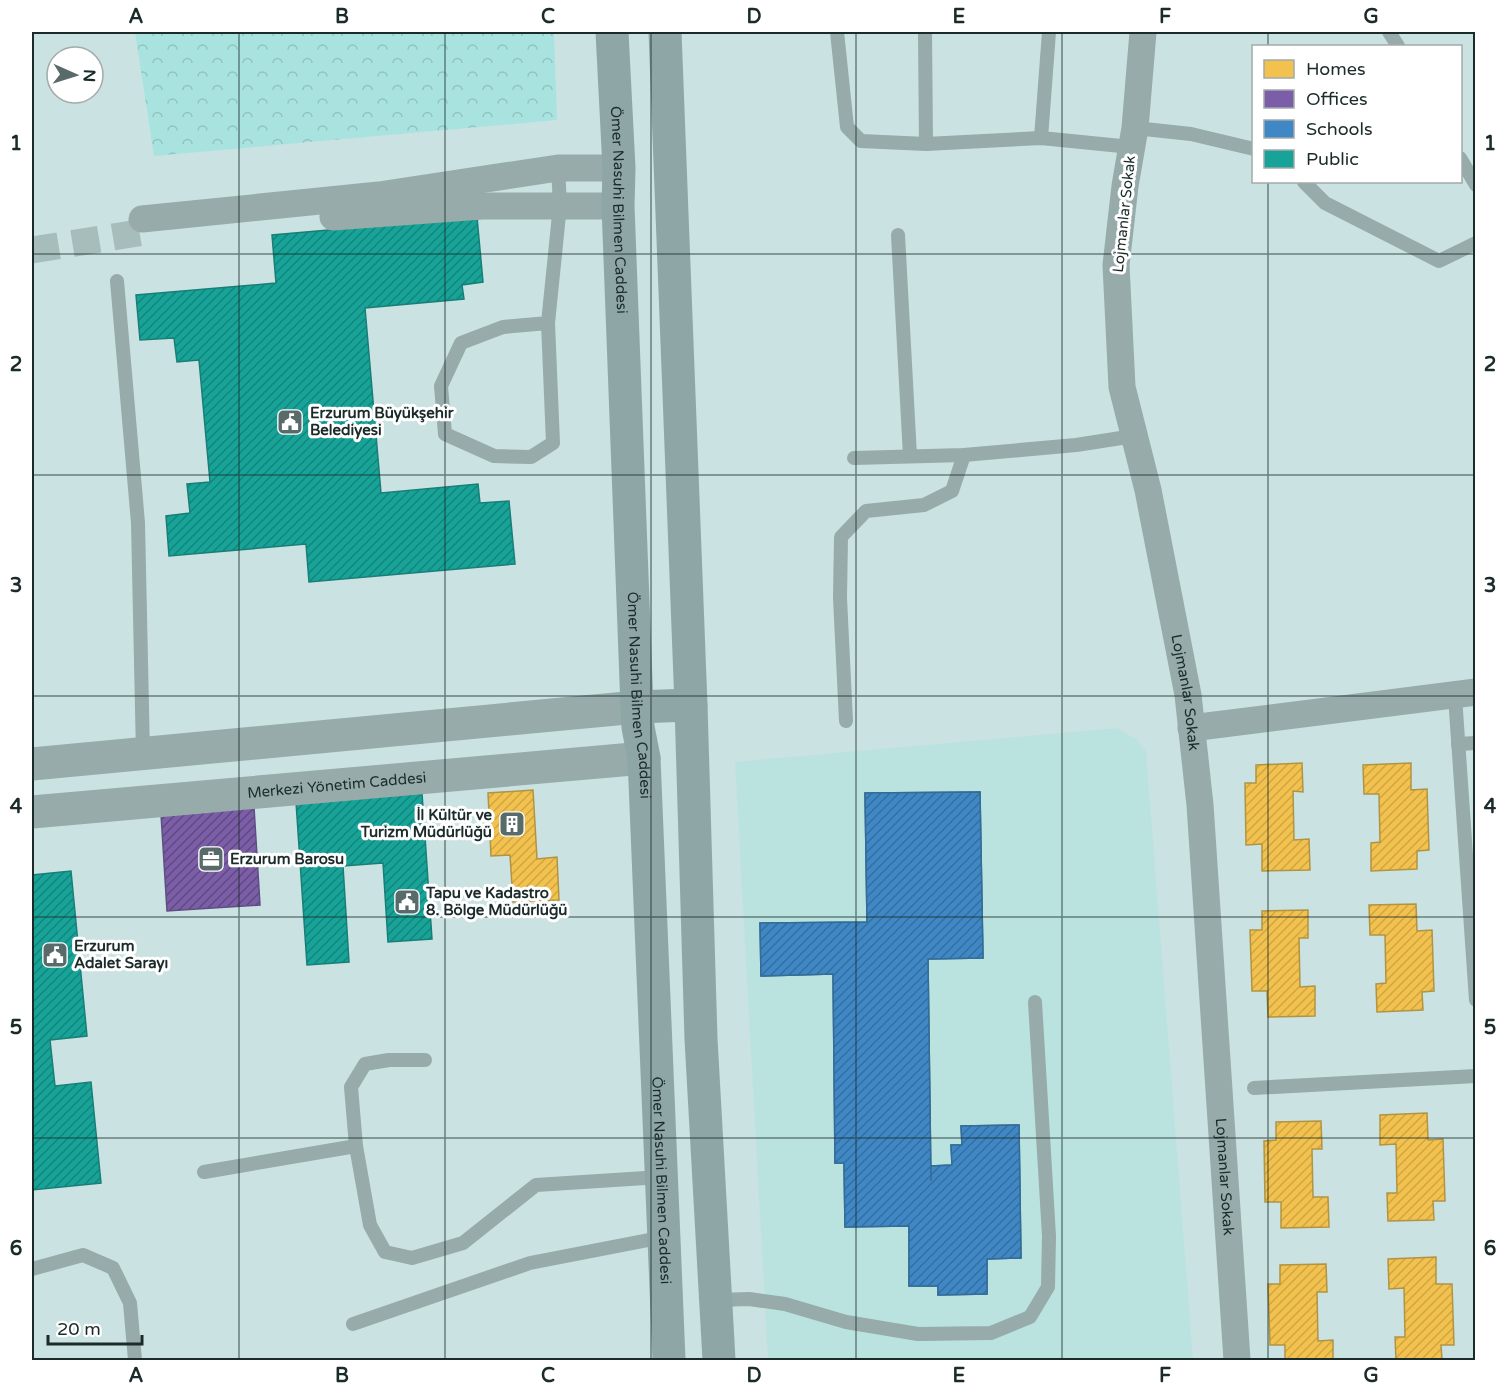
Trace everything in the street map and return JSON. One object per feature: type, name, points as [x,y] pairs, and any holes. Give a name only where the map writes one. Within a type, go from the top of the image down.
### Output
[{"type":"main road","name":"Ömer Nasuhi Bilmen Caddesi","points":[[612,32],[637,707],[644,758],[669,1360]]},
{"type":"main road","points":[[665,32],[693,754],[701,1039],[719,1360]]},
{"type":"main road","points":[[637,707],[691,705]]},
{"type":"main road","points":[[644,758],[693,754]]},
{"type":"street","name":"Lojmanlar Sokak","points":[[1143,32],[1133,137],[1116,265],[1122,387],[1155,524],[1188,695],[1200,805],[1237,1360]]},
{"type":"street","points":[[618,168],[558,168],[379,195],[143,225],[482,206],[618,206]]},
{"type":"street","points":[[1191,728],[1465,694]]},
{"type":"street","points":[[32,764],[637,707]]},
{"type":"street","name":"Merkezi Yönetim Caddesi","points":[[32,812],[644,758]]},
{"type":"lane","points":[[837,32],[847,127],[861,141],[926,144],[1191,134],[1252,149]]},
{"type":"lane","points":[[926,32],[926,144]]},
{"type":"lane","points":[[1041,138],[1049,32]]},
{"type":"lane","points":[[1389,32],[1397,45]]},
{"type":"lane","points":[[1462,160],[1476,185]]},
{"type":"lane","points":[[548,323],[503,327],[461,343],[441,386],[445,434],[494,456],[531,457],[553,443],[548,323],[560,205],[558,168]]},
{"type":"lane","points":[[1305,183],[1324,203],[1439,261],[1476,243]]},
{"type":"lane","points":[[898,235],[910,456]]},
{"type":"lane","points":[[117,281],[138,523],[143,754]]},
{"type":"lane","points":[[854,458],[964,455],[1076,445],[1134,436]]},
{"type":"lane","points":[[846,721],[840,598],[841,537],[866,511],[924,505],[952,491],[964,455]]},
{"type":"lane","points":[[1465,694],[1458,744],[1476,1000]]},
{"type":"lane","points":[[1458,744],[1476,743]]},
{"type":"lane","points":[[716,1300],[749,1299],[786,1304],[846,1323],[918,1334],[991,1333],[1030,1317],[1048,1287],[1048,1236],[1035,1002]]},
{"type":"lane","points":[[425,1060],[389,1060],[365,1064],[351,1087],[356,1146],[370,1225],[385,1252],[412,1258],[463,1243],[536,1185],[661,1177]]},
{"type":"lane","points":[[1254,1088],[1476,1076]]},
{"type":"lane","points":[[204,1172],[356,1146]]},
{"type":"lane","points":[[353,1324],[530,1263],[664,1237]]},
{"type":"lane","points":[[32,1269],[83,1255],[112,1268],[129,1303],[135,1360]]},
{"type":"shaded area","points":[[1117,728],[1137,740],[1146,752],[1193,1358],[768,1360],[735,762]]},
{"type":"green space","points":[[135,32],[554,32],[557,120],[154,156]]},
{"type":"building: Homes","points":[[1302,763],[1303,792],[1293,791],[1294,840],[1309,839],[1310,870],[1262,871],[1262,844],[1246,845],[1245,783],[1256,783],[1256,765]]},
{"type":"building: Homes","points":[[1411,763],[1411,790],[1427,789],[1429,850],[1417,851],[1417,869],[1371,871],[1371,843],[1380,842],[1379,794],[1364,794],[1363,765]]},
{"type":"building: Homes","name":"İl Kültür ve Turizm Müdürlüğü","points":[[533,790],[537,859],[557,857],[559,900],[513,902],[510,855],[491,856],[488,793]]},
{"type":"building: Homes","points":[[1416,904],[1417,931],[1432,930],[1434,991],[1422,992],[1423,1010],[1377,1012],[1376,984],[1386,983],[1385,935],[1370,935],[1369,905]]},
{"type":"building: Homes","points":[[1308,910],[1308,938],[1299,938],[1300,987],[1315,986],[1315,1016],[1268,1017],[1267,991],[1252,991],[1250,930],[1262,930],[1262,911]]},
{"type":"building: Homes","points":[[1427,1113],[1428,1140],[1443,1139],[1445,1201],[1433,1201],[1434,1220],[1388,1221],[1387,1193],[1397,1193],[1396,1144],[1380,1145],[1380,1115]]},
{"type":"building: Homes","points":[[1321,1121],[1322,1149],[1312,1149],[1313,1197],[1328,1197],[1329,1227],[1281,1228],[1281,1202],[1265,1202],[1264,1141],[1276,1140],[1276,1122]]},
{"type":"building: Homes","points":[[1436,1257],[1436,1284],[1452,1284],[1454,1345],[1441,1345],[1442,1360],[1396,1360],[1395,1337],[1405,1337],[1404,1288],[1389,1289],[1388,1259]]},
{"type":"building: Homes","points":[[1326,1264],[1327,1292],[1317,1292],[1318,1341],[1333,1340],[1333,1360],[1285,1360],[1285,1345],[1270,1345],[1268,1284],[1280,1284],[1280,1265]]},
{"type":"building: Offices","name":"Erzurum Barosu","points":[[254,807],[260,905],[167,911],[161,814]]},
{"type":"building: Schools","points":[[980,792],[983,958],[928,959],[931,1181],[931,1166],[952,1165],[951,1145],[962,1145],[961,1126],[1019,1125],[1021,1258],[987,1259],[987,1294],[938,1295],[938,1286],[909,1286],[909,1226],[845,1227],[844,1163],[835,1163],[833,974],[761,976],[760,923],[867,922],[865,793]],"holes":[[[941,1185],[976,1185],[976,1220],[941,1221]]]},
{"type":"building: Schools","points":[[980,792],[983,958],[928,959],[931,1181],[931,1166],[952,1165],[951,1145],[962,1145],[961,1126],[1019,1125],[1021,1258],[987,1259],[987,1294],[938,1295],[938,1286],[909,1286],[909,1226],[845,1227],[844,1163],[835,1163],[833,974],[761,976],[760,923],[867,922],[865,793]]},
{"type":"building: Public","name":"Erzurum Büyükşehir Belediyesi","points":[[477,217],[483,282],[462,285],[464,299],[365,308],[381,493],[478,484],[480,503],[509,501],[515,564],[309,582],[306,544],[169,556],[166,516],[190,513],[187,484],[210,482],[199,360],[177,362],[174,338],[140,340],[136,295],[276,283],[272,235]]},
{"type":"building: Public","name":"Tapu ve Kadastro 8. Bölge Müdürlüğü","points":[[422,793],[432,939],[388,942],[383,863],[343,866],[349,962],[307,965],[296,802]]},
{"type":"building: Public","name":"Erzurum Adalet Sarayı","points":[[71,871],[87,1036],[50,1040],[55,1086],[91,1082],[101,1183],[32,1190],[32,875]]},
{"type":"tunnel","points":[[32,250],[144,232]]},
{"type":"place","name":"Erzurum Büyükşehir Belediyesi","points":[[290,422]]},
{"type":"place","name":"İl Kültür ve Turizm Müdürlüğü","points":[[512,824]]},
{"type":"place","name":"Erzurum Barosu","points":[[211,859]]},
{"type":"place","name":"Tapu ve Kadastro 8. Bölge Müdürlüğü","points":[[407,902]]},
{"type":"place","name":"Erzurum Adalet Sarayı","points":[[55,955]]}]
